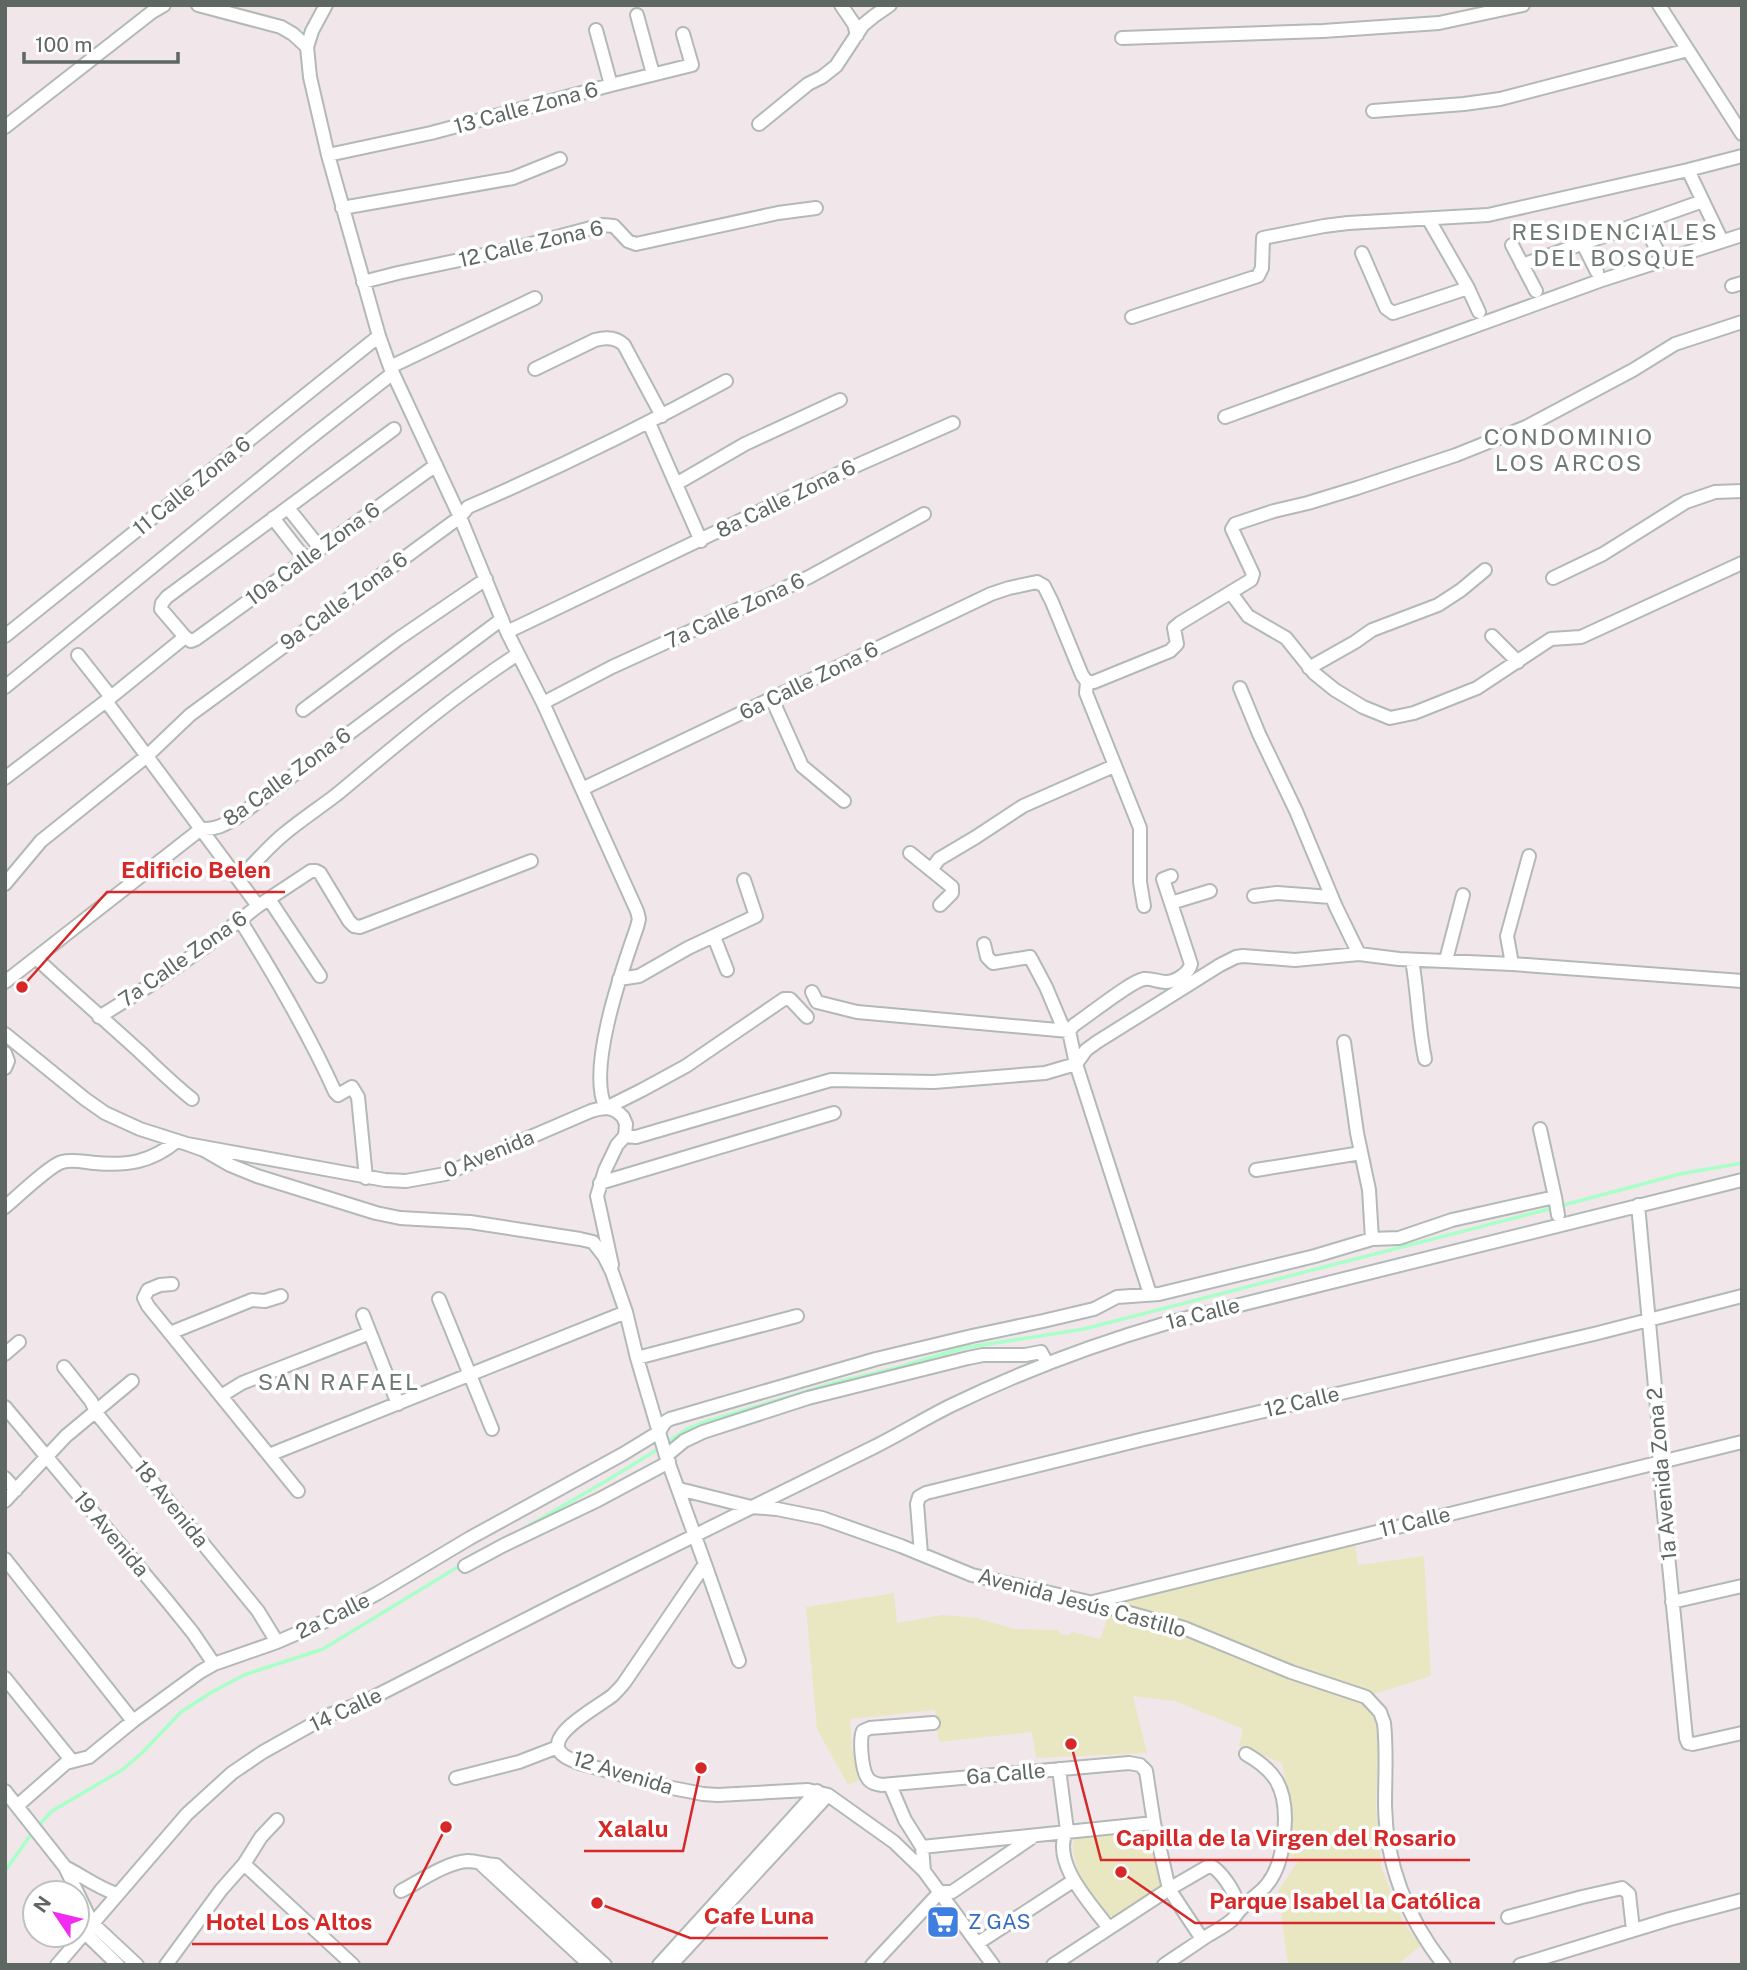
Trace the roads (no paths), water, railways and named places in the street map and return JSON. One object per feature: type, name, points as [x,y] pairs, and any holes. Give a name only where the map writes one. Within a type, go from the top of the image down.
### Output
[{"type":"street","points":[[5,127],[164,5]]},
{"type":"street","points":[[198,5],[281,27],[307,47]]},
{"type":"street","points":[[326,5],[307,47],[310,77],[342,208],[379,335],[392,370],[460,517],[504,626],[543,703],[629,891],[639,919],[611,1007],[601,1068],[601,1095],[606,1108],[623,1117],[626,1124],[625,1136],[636,1137],[831,1080],[934,1082],[1045,1073],[1076,1064],[1086,1050],[1097,1042],[1228,960],[1244,956],[1295,960],[1359,954],[1412,960],[1513,964],[1742,981]]},
{"type":"street","points":[[841,5],[854,24],[857,35]]},
{"type":"street","points":[[759,124],[808,84],[836,66],[868,20],[890,5]]},
{"type":"street","points":[[1122,38],[1323,31],[1439,23],[1523,5]]},
{"type":"street","points":[[1659,5],[1742,134]]},
{"type":"street","points":[[637,15],[653,74]]},
{"type":"street","points":[[596,30],[611,85]]},
{"type":"street","name":"13 Calle Zona 6","points":[[328,155],[431,133],[692,65],[683,34]]},
{"type":"street","points":[[1373,111],[1500,99],[1688,50]]},
{"type":"street","points":[[1132,317],[1258,276],[1262,271],[1263,238],[1336,224],[1488,215],[1742,156]]},
{"type":"street","points":[[342,208],[513,178],[560,159]]},
{"type":"street","points":[[1688,170],[1722,241]]},
{"type":"street","points":[[1522,265],[1703,201]]},
{"type":"street","name":"12 Calle Zona 6","points":[[363,282],[512,249],[602,225],[614,226],[628,241],[636,244],[778,213],[816,208]]},
{"type":"street","points":[[1429,219],[1479,312]]},
{"type":"street","points":[[1643,222],[1658,252]]},
{"type":"street","points":[[1225,417],[1599,281],[1742,235]]},
{"type":"street","points":[[1583,244],[1597,272]]},
{"type":"street","points":[[1512,245],[1536,291]]},
{"type":"street","points":[[1362,253],[1387,308],[1393,313],[1468,288]]},
{"type":"street","points":[[5,687],[392,370],[535,298]]},
{"type":"street","points":[[1144,906],[1141,889],[1140,828],[1086,693],[1087,682],[1094,682],[1170,651],[1177,641],[1174,628],[1249,583],[1253,576],[1232,529],[1238,523],[1357,488],[1467,451],[1526,427],[1633,370],[1675,344],[1742,322]]},
{"type":"street","name":"11 Calle Zona 6","points":[[5,636],[379,335]]},
{"type":"street","points":[[535,369],[595,340],[616,340],[624,345],[662,416]]},
{"type":"street","name":"9a Calle Zona 6","points":[[5,884],[48,834],[147,756],[202,705],[460,517],[468,507],[543,475],[726,382]]},
{"type":"street","points":[[676,484],[745,444],[840,400]]},
{"type":"street","points":[[649,423],[701,541]]},
{"type":"street","name":"8a Calle Zona 6","points":[[5,982],[201,829],[218,827],[236,817],[504,626],[701,541],[844,471],[953,423]]},
{"type":"street","points":[[188,639],[163,613],[161,606],[167,597],[394,429]]},
{"type":"street","name":"10a Calle Zona 6","points":[[5,778],[188,639],[196,639],[436,465]]},
{"type":"street","points":[[1553,579],[1603,554],[1686,502],[1715,492],[1742,491]]},
{"type":"street","points":[[288,508],[320,548]]},
{"type":"street","name":"7a Calle Zona 6","points":[[543,703],[612,667],[809,576],[923,514]]},
{"type":"street","points":[[273,518],[305,559]]},
{"type":"street","points":[[1231,593],[1248,616],[1286,638],[1327,684],[1349,700],[1384,716],[1396,718],[1462,695],[1499,675],[1551,639],[1581,637],[1742,563]]},
{"type":"street","points":[[1310,668],[1372,630],[1438,605],[1485,570]]},
{"type":"street","points":[[303,710],[408,632],[486,579]]},
{"type":"street","name":"6a Calle Zona 6","points":[[582,789],[991,594],[1030,582],[1039,582],[1044,586],[1082,676],[1087,682]]},
{"type":"street","points":[[1492,636],[1518,662]]},
{"type":"street","points":[[239,879],[286,832],[443,706],[518,654]]},
{"type":"street","points":[[78,655],[201,829],[239,879],[264,902],[320,976]]},
{"type":"street","points":[[1240,688],[1259,734],[1297,811],[1331,897],[1359,954]]},
{"type":"street","points":[[772,699],[802,766],[844,801]]},
{"type":"street","points":[[931,870],[946,855],[1023,806],[1114,766]]},
{"type":"street","points":[[911,853],[953,890],[940,905]]},
{"type":"street","points":[[1513,964],[1507,936],[1529,856]]},
{"type":"street","name":"7a Calle Zona 6","points":[[99,1017],[152,984],[264,902],[311,872],[320,873],[349,921],[354,926],[364,926],[531,861]]},
{"type":"street","points":[[1069,1031],[1136,981],[1151,979],[1168,982],[1189,970],[1191,964],[1163,879],[1171,876]]},
{"type":"street","points":[[619,979],[643,974],[681,952],[756,916],[744,880]]},
{"type":"street","points":[[1171,904],[1210,891]]},
{"type":"street","points":[[1254,896],[1277,893],[1331,897]]},
{"type":"street","points":[[1446,960],[1463,895]]},
{"type":"street","points":[[240,920],[284,990],[335,1092],[338,1095],[352,1087],[358,1097],[366,1178]]},
{"type":"street","points":[[713,937],[727,970]]},
{"type":"street","points":[[985,944],[987,957],[993,962],[1031,958],[1062,1025],[1069,1031],[1076,1064],[1150,1294]]},
{"type":"street","points":[[36,957],[192,1099]]},
{"type":"street","points":[[1412,960],[1425,1059]]},
{"type":"street","points":[[812,992],[817,1002],[857,1012],[1069,1031]]},
{"type":"street","name":"0 Avenida","points":[[182,1142],[366,1178],[406,1181],[445,1174],[591,1111],[606,1108],[642,1090],[685,1066],[785,999],[790,999],[807,1017]]},
{"type":"street","name":"0 Avenida","points":[[5,1034],[105,1113],[140,1129],[204,1150],[257,1177],[400,1218],[470,1222],[587,1240],[596,1245],[612,1272],[626,1312],[660,1433]]},
{"type":"street","points":[[1344,1042],[1370,1195],[1372,1239]]},
{"type":"street","points":[[5,1053],[8,1060],[5,1068]]},
{"type":"street","points":[[600,1183],[835,1113]]},
{"type":"street","name":"2a Calle","points":[[20,1810],[66,1763],[89,1757],[132,1721],[200,1672],[214,1664],[277,1642],[328,1620],[368,1599],[470,1538],[660,1433],[670,1419],[876,1359],[1094,1309],[1117,1297],[1159,1294],[1315,1256],[1372,1239],[1399,1238],[1460,1217],[1556,1205],[1540,1129]]},
{"type":"street","name":"0 Avenida","points":[[612,1272],[611,1254],[598,1203],[600,1183],[611,1157],[625,1136]]},
{"type":"street","points":[[5,1207],[59,1163],[74,1161],[107,1164],[143,1161],[182,1142]]},
{"type":"street","points":[[1256,1170],[1361,1153]]},
{"type":"street","name":"1a Calle","points":[[695,1535],[883,1443],[950,1406],[1047,1363],[1126,1335],[1742,1180]]},
{"type":"street","name":"1a Avenida Zona 2","points":[[1638,1205],[1660,1440],[1659,1463],[1688,1742],[1693,1744],[1742,1733]]},
{"type":"street","points":[[172,1284],[160,1285],[146,1292],[144,1298],[148,1306],[298,1491]]},
{"type":"street","points":[[170,1333],[252,1300],[265,1301],[281,1296]]},
{"type":"street","name":"12 Calle","points":[[921,1554],[917,1504],[919,1497],[926,1493],[1594,1334],[1742,1296]]},
{"type":"street","points":[[439,1299],[492,1429]]},
{"type":"street","points":[[269,1455],[626,1312]]},
{"type":"street","points":[[363,1315],[398,1404]]},
{"type":"street","points":[[638,1358],[797,1316]]},
{"type":"street","points":[[221,1396],[242,1384],[370,1333]]},
{"type":"street","points":[[5,1354],[19,1342]]},
{"type":"street","points":[[465,1566],[598,1500],[667,1457],[692,1437],[728,1422],[808,1398],[983,1355],[1025,1355],[1041,1352],[1047,1363]]},
{"type":"street","name":"18 Avenida","points":[[64,1367],[96,1411],[258,1611],[277,1642]]},
{"type":"street","points":[[5,1501],[66,1436],[132,1381]]},
{"type":"street","name":"19 Avenida","points":[[5,1407],[168,1602],[214,1664]]},
{"type":"street","points":[[660,1433],[738,1661]]},
{"type":"street","name":"11 Calle","points":[[1089,1602],[1742,1442]]},
{"type":"street","points":[[5,1478],[16,1490]]},
{"type":"street","name":"Avenida Jesús Castillo","points":[[678,1489],[751,1507],[822,1518],[984,1579],[1089,1602],[1184,1628],[1291,1672],[1366,1697],[1380,1712],[1385,1734],[1386,1827],[1391,1862],[1412,1917],[1444,1965]]},
{"type":"street","name":"14 Calle","points":[[91,1924],[187,1814],[232,1773],[263,1752],[321,1719],[364,1702],[695,1535]]},
{"type":"street","points":[[5,1559],[132,1721]]},
{"type":"street","name":"12 Avenida","points":[[705,1564],[624,1683],[614,1694],[567,1728],[559,1739],[558,1747],[565,1757],[579,1763],[683,1791],[718,1795],[791,1790],[822,1793]]},
{"type":"street","points":[[1672,1602],[1742,1586]]},
{"type":"street","points":[[5,1678],[72,1761]]},
{"type":"street","name":"6a Calle","points":[[933,1723],[870,1728],[863,1731],[860,1739],[865,1772],[869,1780],[890,1785],[1137,1763],[1147,1775],[1154,1823]]},
{"type":"street","points":[[456,1778],[519,1762],[558,1747]]},
{"type":"street","points":[[1164,1965],[1182,1960],[1202,1939],[1230,1922],[1239,1910],[1263,1890],[1274,1873],[1282,1851],[1285,1807],[1282,1790],[1273,1774],[1246,1754]]},
{"type":"street","points":[[1059,1769],[1067,1830],[1062,1850],[1073,1881],[1109,1928]]},
{"type":"street","points":[[890,1785],[905,1821],[922,1847],[924,1871]]},
{"type":"street","points":[[5,1791],[65,1867],[70,1879]]},
{"type":"street","points":[[822,1793],[894,1842],[924,1871],[993,1965]]},
{"type":"street","points":[[659,1965],[822,1793]]},
{"type":"street","points":[[671,1965],[822,1793]]},
{"type":"street","points":[[166,1965],[221,1890],[244,1864],[261,1837],[277,1820]]},
{"type":"street","points":[[922,1847],[1154,1823],[1169,1889],[1202,1939]]},
{"type":"street","points":[[873,1965],[940,1892],[952,1892],[1034,1835]]},
{"type":"street","points":[[401,1891],[450,1866],[470,1861],[499,1866],[606,1965]]},
{"type":"street","points":[[244,1864],[354,1965]]},
{"type":"street","points":[[480,1864],[590,1965]]},
{"type":"street","points":[[65,1867],[97,1886],[117,1894]]},
{"type":"street","points":[[1053,1965],[1207,1867],[1213,1867],[1219,1872],[1238,1902],[1239,1910]]},
{"type":"street","points":[[978,1943],[1073,1881]]},
{"type":"street","points":[[1508,1917],[1622,1888],[1629,1894],[1633,1930]]},
{"type":"street","points":[[1520,1965],[1742,1900]]},
{"type":"street","points":[[91,1930],[137,1965]]},
{"type":"street","points":[[91,1932],[118,1965]]},
{"type":"street","name":"14 Calle","points":[[57,1965],[70,1949]]},
{"type":"waterway","points":[[1560,1206],[1680,1174],[1742,1163]]},
{"type":"waterway","points":[[666,1443],[687,1429],[705,1422],[963,1348],[1084,1329],[1553,1208]]},
{"type":"waterway","points":[[516,1533],[660,1448]]},
{"type":"waterway","points":[[37,1827],[52,1811],[122,1770],[181,1712],[212,1692],[244,1675],[323,1649],[461,1565]]},
{"type":"waterway","points":[[5,1871],[32,1833]]},
{"type":"place","name":"Edificio Belen","points":[[22,987]]},
{"type":"place","name":"Capilla de la Virgen del Rosario","points":[[1071,1744]]},
{"type":"place","name":"Xalalu","points":[[701,1768]]},
{"type":"place","name":"Hotel Los Altos","points":[[446,1827]]},
{"type":"place","name":"Parque Isabel la Católica","points":[[1121,1872]]},
{"type":"place","name":"Cafe Luna","points":[[597,1903]]},
{"type":"place","name":"Z GAS","points":[[943,1922]]},
{"type":"district","name":"RESIDENCIALES DEL BOSQUE","points":[[1615,245]]},
{"type":"district","name":"CONDOMINIO LOS ARCOS","points":[[1569,450]]},
{"type":"district","name":"SAN RAFAEL","points":[[339,1382]]}]
